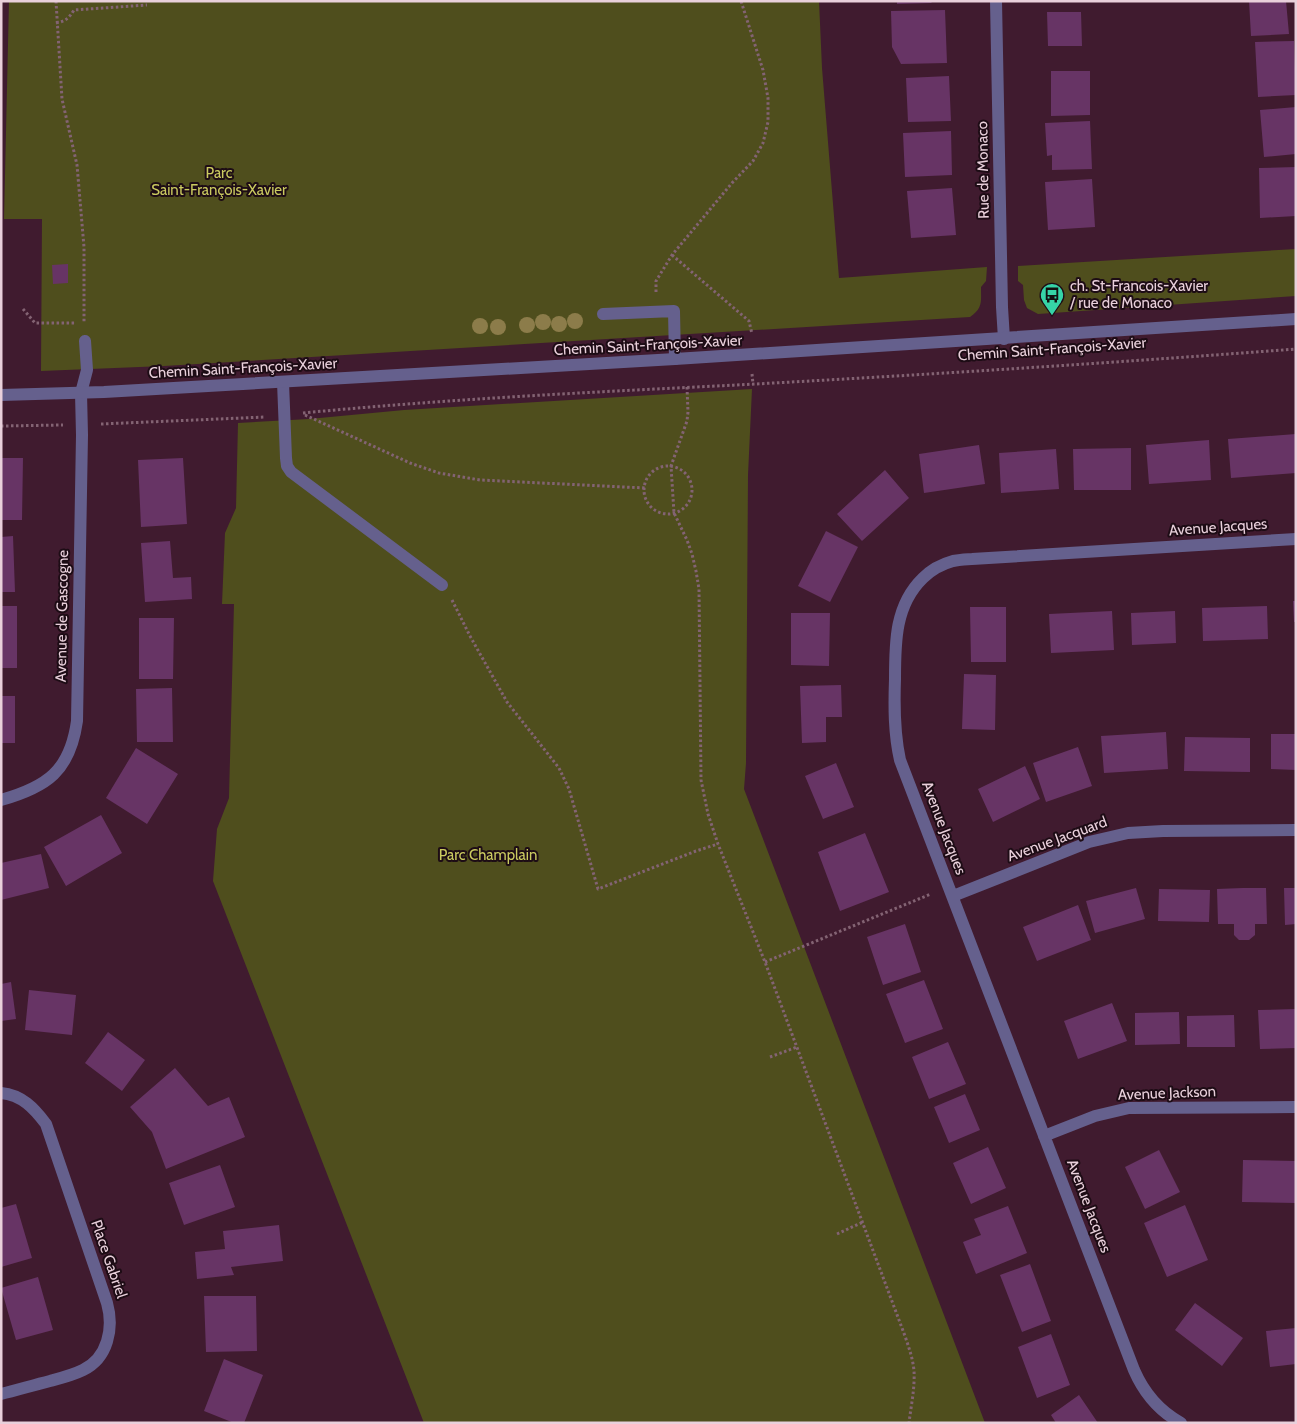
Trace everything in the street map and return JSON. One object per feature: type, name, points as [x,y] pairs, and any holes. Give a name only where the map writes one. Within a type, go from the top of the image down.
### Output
[{"type":"street","name":"Rue de Monaco","points":[[996,1],[1004,339]]},
{"type":"street","points":[[603,314],[674,311],[675,359]]},
{"type":"street","name":"Chemin Saint-François-Xavier","points":[[1,395],[81,393],[283,382],[1296,320]]},
{"type":"street","name":"Avenue de Gascogne","points":[[1,800],[34,789],[57,772],[71,749],[75,737],[82,435],[81,393],[87,370],[85,341]]},
{"type":"street","points":[[283,382],[286,458],[291,472],[442,585]]},
{"type":"street","name":"Avenue Jacques","points":[[1181,1423],[1153,1401],[1139,1382],[900,760],[895,732],[897,634],[899,619],[904,605],[920,582],[929,573],[952,561],[972,558],[1296,538]]},
{"type":"street","name":"Avenue Jacquard","points":[[953,896],[1089,842],[1128,833],[1163,830],[1296,830]]},
{"type":"street","name":"Place Gabriel","points":[[1,1093],[8,1093],[19,1097],[29,1104],[46,1124],[110,1315],[109,1335],[105,1347],[92,1365],[74,1374],[1,1394]]},
{"type":"street","name":"Avenue Jackson","points":[[1044,1136],[1095,1116],[1129,1108],[1296,1107]]},
{"type":"path","points":[[23,309],[35,323],[84,323],[84,247],[77,165],[62,99],[56,1]]},
{"type":"path","points":[[656,281],[672,255],[732,183],[753,162],[763,143],[768,122],[768,98],[763,70],[742,1]]},
{"type":"path","points":[[56,23],[64,21],[74,10],[147,5]]},
{"type":"path","points":[[672,255],[749,321],[752,334]]},
{"type":"path","name":"Chemin Saint-François-Xavier","points":[[645,488],[480,480],[439,473],[410,463],[302,414],[407,404],[1296,349]]},
{"type":"path","points":[[752,374],[753,384]]},
{"type":"path","points":[[687,387],[687,421],[671,466],[674,513],[687,540],[696,571],[700,614],[701,780],[704,797],[718,844],[766,962],[901,1323],[914,1371],[909,1423]]},
{"type":"path","points":[[99,424],[268,416]]},
{"type":"path","points":[[1,426],[63,425]]},
{"type":"path","points":[[662,466],[671,466],[684,471],[690,479],[691,497],[686,506],[674,513],[665,514],[652,508],[647,500],[645,488],[648,478],[653,471],[662,466]]},
{"type":"path","points":[[442,585],[508,702],[559,768],[569,789],[598,889],[718,844]]},
{"type":"path","points":[[766,962],[934,893]]},
{"type":"path","points":[[770,1057],[797,1047]]},
{"type":"path","points":[[837,1234],[863,1222]]},
{"type":"green space","name":"Parc Saint-François-Xavier","points":[[9,1],[819,1],[822,68],[839,278],[987,267],[986,281],[981,287],[979,308],[970,317],[164,366],[41,371],[42,219],[4,219]]},
{"type":"green space","points":[[1296,249],[1296,296],[1038,314],[1027,308],[1024,300],[1023,285],[1018,281],[1018,266]]},
{"type":"green space","name":"Parc Champlain","points":[[752,389],[748,475],[746,763],[744,789],[985,1423],[424,1423],[213,881],[217,829],[229,798],[234,604],[222,604],[225,533],[236,508],[238,423],[309,419],[404,410]]},
{"type":"building","points":[[897,1],[933,1],[931,3],[897,4]]},
{"type":"building","points":[[1249,1],[1286,1],[1289,34],[1251,36]]},
{"type":"building","points":[[945,10],[947,63],[901,64],[892,47],[891,11]]},
{"type":"building","points":[[1047,12],[1081,12],[1082,46],[1048,46]]},
{"type":"building","points":[[1294,41],[1296,95],[1258,97],[1255,42]]},
{"type":"building","points":[[1051,71],[1090,71],[1090,115],[1051,116]]},
{"type":"building","points":[[949,76],[951,121],[908,122],[906,78]]},
{"type":"building","points":[[1296,107],[1296,154],[1264,157],[1260,110]]},
{"type":"building","points":[[1090,121],[1092,169],[1052,170],[1052,155],[1047,156],[1045,123]]},
{"type":"building","points":[[951,131],[952,175],[905,177],[903,133]]},
{"type":"building","points":[[1296,167],[1296,216],[1260,218],[1259,168]]},
{"type":"building","points":[[1092,179],[1095,227],[1048,230],[1045,182]]},
{"type":"building","points":[[952,188],[956,235],[911,238],[907,191]]},
{"type":"building","points":[[68,264],[68,283],[53,284],[52,265]]},
{"type":"building","points":[[1296,434],[1296,473],[1231,478],[1228,439]]},
{"type":"building","points":[[1209,440],[1211,480],[1149,484],[1146,445]]},
{"type":"building","points":[[979,445],[985,484],[924,493],[919,454]]},
{"type":"building","points":[[1131,448],[1131,490],[1074,490],[1073,449]]},
{"type":"building","points":[[1056,449],[1059,489],[1001,493],[999,453]]},
{"type":"building","points":[[1,458],[23,458],[22,520],[1,520]]},
{"type":"building","points":[[183,458],[187,524],[141,527],[138,460]]},
{"type":"building","points":[[885,470],[909,498],[862,541],[837,514]]},
{"type":"building","points":[[826,531],[858,547],[830,602],[798,586]]},
{"type":"building","points":[[13,536],[15,592],[1,592],[1,537]]},
{"type":"building","points":[[170,541],[173,578],[191,577],[192,599],[145,602],[141,543]]},
{"type":"building","points":[[1293,601],[1296,601],[1296,622],[1294,622]]},
{"type":"building","points":[[1,606],[17,606],[17,668],[1,668]]},
{"type":"building","points":[[1267,606],[1268,639],[1203,641],[1202,608]]},
{"type":"building","points":[[970,607],[1006,607],[1006,662],[971,662]]},
{"type":"building","points":[[1112,611],[1114,650],[1051,653],[1049,614]]},
{"type":"building","points":[[1175,611],[1176,643],[1132,645],[1131,613]]},
{"type":"building","points":[[791,613],[830,613],[829,666],[791,665]]},
{"type":"building","points":[[139,618],[174,618],[173,679],[139,679]]},
{"type":"building","points":[[964,674],[996,675],[995,730],[962,729]]},
{"type":"building","points":[[841,685],[842,717],[826,717],[826,742],[802,743],[800,686]]},
{"type":"building","points":[[172,688],[173,742],[137,742],[136,689]]},
{"type":"building","points":[[1,696],[15,696],[15,743],[1,743]]},
{"type":"building","points":[[1166,732],[1168,769],[1104,773],[1101,736]]},
{"type":"building","points":[[1271,734],[1296,734],[1296,770],[1271,769]]},
{"type":"building","points":[[1185,737],[1250,738],[1250,772],[1184,771]]},
{"type":"building","points":[[1078,747],[1092,786],[1046,802],[1033,763]]},
{"type":"building","points":[[136,748],[178,774],[147,824],[106,798]]},
{"type":"building","points":[[836,763],[854,807],[823,819],[805,776]]},
{"type":"building","points":[[1025,766],[1040,799],[993,822],[978,789]]},
{"type":"building","points":[[101,815],[122,853],[66,886],[44,847]]},
{"type":"building","points":[[865,833],[889,892],[840,911],[818,852]]},
{"type":"building","points":[[41,854],[49,888],[1,900],[1,863]]},
{"type":"building","points":[[1136,888],[1145,919],[1095,933],[1086,901]]},
{"type":"building","points":[[1266,888],[1267,924],[1255,924],[1255,935],[1249,940],[1239,940],[1234,935],[1234,924],[1218,924],[1217,889]]},
{"type":"building","points":[[1284,888],[1296,888],[1296,924],[1285,925]]},
{"type":"building","points":[[1159,889],[1210,890],[1209,922],[1158,921]]},
{"type":"building","points":[[1078,905],[1091,940],[1037,961],[1023,927]]},
{"type":"building","points":[[905,924],[921,972],[883,985],[867,937]]},
{"type":"building","points":[[924,980],[943,1029],[905,1043],[886,994]]},
{"type":"building","points":[[11,982],[16,1019],[1,1021],[1,984]]},
{"type":"building","points":[[29,990],[76,995],[72,1035],[25,1030]]},
{"type":"building","points":[[1112,1003],[1127,1041],[1078,1059],[1064,1021]]},
{"type":"building","points":[[1296,1009],[1296,1048],[1260,1049],[1258,1010]]},
{"type":"building","points":[[1179,1012],[1180,1044],[1135,1045],[1135,1013]]},
{"type":"building","points":[[1234,1015],[1235,1047],[1187,1047],[1187,1016]]},
{"type":"building","points":[[108,1032],[145,1060],[122,1091],[85,1063]]},
{"type":"building","points":[[948,1042],[966,1084],[929,1099],[912,1057]]},
{"type":"building","points":[[175,1068],[208,1106],[229,1097],[245,1137],[166,1169],[152,1132],[130,1107]]},
{"type":"building","points":[[965,1094],[980,1130],[949,1143],[934,1107]]},
{"type":"building","points":[[988,1147],[1006,1188],[971,1204],[953,1163]]},
{"type":"building","points":[[1159,1150],[1180,1192],[1145,1209],[1125,1167]]},
{"type":"building","points":[[1243,1160],[1296,1161],[1296,1203],[1242,1202]]},
{"type":"building","points":[[220,1165],[235,1207],[184,1225],[169,1183]]},
{"type":"building","points":[[16,1204],[32,1258],[1,1267],[1,1208]]},
{"type":"building","points":[[1185,1205],[1208,1260],[1167,1277],[1144,1223]]},
{"type":"building","points":[[1008,1206],[1027,1253],[976,1274],[963,1242],[981,1235],[974,1219]]},
{"type":"building","points":[[279,1225],[283,1261],[231,1267],[234,1275],[197,1279],[195,1252],[225,1249],[223,1231]]},
{"type":"building","points":[[1030,1264],[1051,1321],[1022,1332],[1000,1275]]},
{"type":"building","points":[[38,1277],[53,1330],[16,1340],[1,1288]]},
{"type":"building","points":[[204,1296],[256,1296],[257,1351],[206,1352]]},
{"type":"building","points":[[1195,1303],[1243,1338],[1222,1366],[1175,1330]]},
{"type":"building","points":[[1296,1328],[1296,1364],[1270,1367],[1266,1331]]},
{"type":"building","points":[[1051,1334],[1070,1385],[1037,1398],[1018,1347]]},
{"type":"building","points":[[224,1359],[263,1375],[244,1423],[234,1423],[204,1411]]},
{"type":"building","points":[[1079,1395],[1098,1423],[1056,1423],[1051,1415]]},
{"type":"place","name":"ch. St-Francois-Xavier / rue de Monaco","points":[[1052,316]]}]
